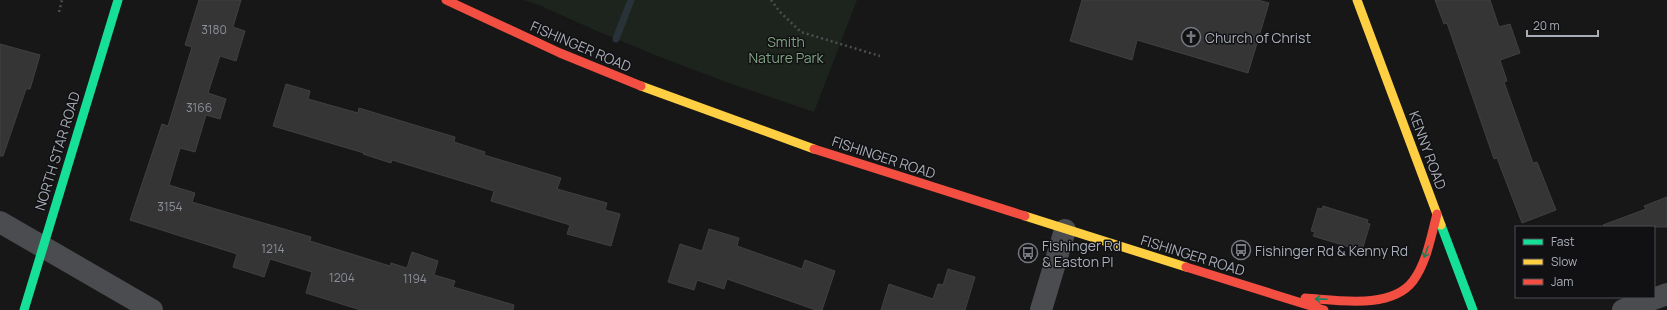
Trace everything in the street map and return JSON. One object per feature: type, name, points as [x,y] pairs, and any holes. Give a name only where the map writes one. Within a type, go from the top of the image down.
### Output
[{"type":"main road","name":"NORTH STAR ROAD","points":[[24,310],[118,0]]},
{"type":"main road","name":"FISHINGER ROAD","points":[[446,0],[560,53],[673,99],[803,146],[1065,230],[1324,310]]},
{"type":"main road","name":"KENNY ROAD","points":[[1357,0],[1473,310]]},
{"type":"main road","points":[[1282,297],[1374,301],[1393,296],[1412,283],[1419,271],[1429,244],[1437,214]]},
{"type":"street","points":[[0,222],[152,310]]},
{"type":"street","points":[[1041,310],[1065,230]]},
{"type":"street","points":[[1623,310],[1667,294]]},
{"type":"path","points":[[59,12],[62,0]]},
{"type":"path","points":[[772,0],[780,12],[801,32],[880,56]]},
{"type":"green space","name":"Smith Nature Park","points":[[524,0],[857,0],[814,112],[729,83],[660,57]]},
{"type":"building","points":[[199,0],[241,0],[233,27],[245,31],[236,61],[220,56],[208,93],[226,99],[220,119],[206,115],[195,152],[180,148],[169,185],[195,193],[192,202],[311,237],[310,241],[390,266],[391,263],[407,268],[412,252],[438,261],[434,275],[455,281],[453,287],[514,305],[513,310],[361,310],[306,293],[312,272],[270,259],[264,277],[233,267],[237,254],[130,220],[162,124],[168,126],[192,47],[185,45]]},
{"type":"building","name":"Church of Christ","points":[[1082,0],[1258,0],[1269,3],[1248,73],[1137,40],[1132,60],[1070,41]]},
{"type":"building","points":[[1435,0],[1490,0],[1499,27],[1510,24],[1520,53],[1500,60],[1507,81],[1504,82],[1533,163],[1537,162],[1556,210],[1522,223],[1497,158],[1494,159],[1447,23],[1444,24]]},
{"type":"building","points":[[0,44],[40,55],[30,89],[26,89],[3,156],[0,156]]},
{"type":"building","points":[[286,84],[310,91],[308,99],[358,113],[359,108],[455,137],[454,142],[485,152],[484,155],[561,178],[557,189],[607,203],[605,210],[620,214],[611,246],[567,234],[570,225],[491,201],[494,191],[392,160],[391,163],[363,154],[364,153],[273,126]]},
{"type":"building","points":[[1667,197],[1667,227],[1603,225],[1646,209],[1644,206]]},
{"type":"building","points":[[1323,206],[1368,220],[1367,223],[1370,224],[1363,247],[1360,246],[1359,250],[1313,236],[1315,232],[1311,231],[1318,208],[1322,209]]},
{"type":"building","points":[[709,229],[739,238],[737,246],[802,269],[805,260],[835,271],[822,310],[816,310],[727,279],[724,289],[697,280],[694,290],[668,282],[680,244],[702,251]]},
{"type":"building","points":[[948,269],[975,277],[965,310],[881,310],[889,284],[933,299],[938,284],[943,285]]},
{"type":"waterway","points":[[616,39],[631,0]]},
{"type":"traffic: fast","points":[[24,310],[118,0]]},
{"type":"traffic: fast","points":[[1441,225],[1473,310]]},
{"type":"traffic: slow","points":[[1357,0],[1441,225]]},
{"type":"traffic: slow","points":[[641,86],[814,149]]},
{"type":"traffic: slow","points":[[1025,216],[1186,267]]},
{"type":"traffic: jam","points":[[446,0],[560,53],[641,86]]},
{"type":"traffic: jam","points":[[814,149],[1025,216]]},
{"type":"traffic: jam","points":[[1305,298],[1347,301],[1378,300],[1403,290],[1413,281],[1422,266],[1437,214]]},
{"type":"traffic: jam","points":[[1186,267],[1324,310]]},
{"type":"place","name":"Church of Christ","points":[[1191,37]]},
{"type":"place","name":"Fishinger Rd & Kenny Rd","points":[[1241,250]]},
{"type":"place","name":"Fishinger Rd & Easton Pl","points":[[1028,253]]}]
